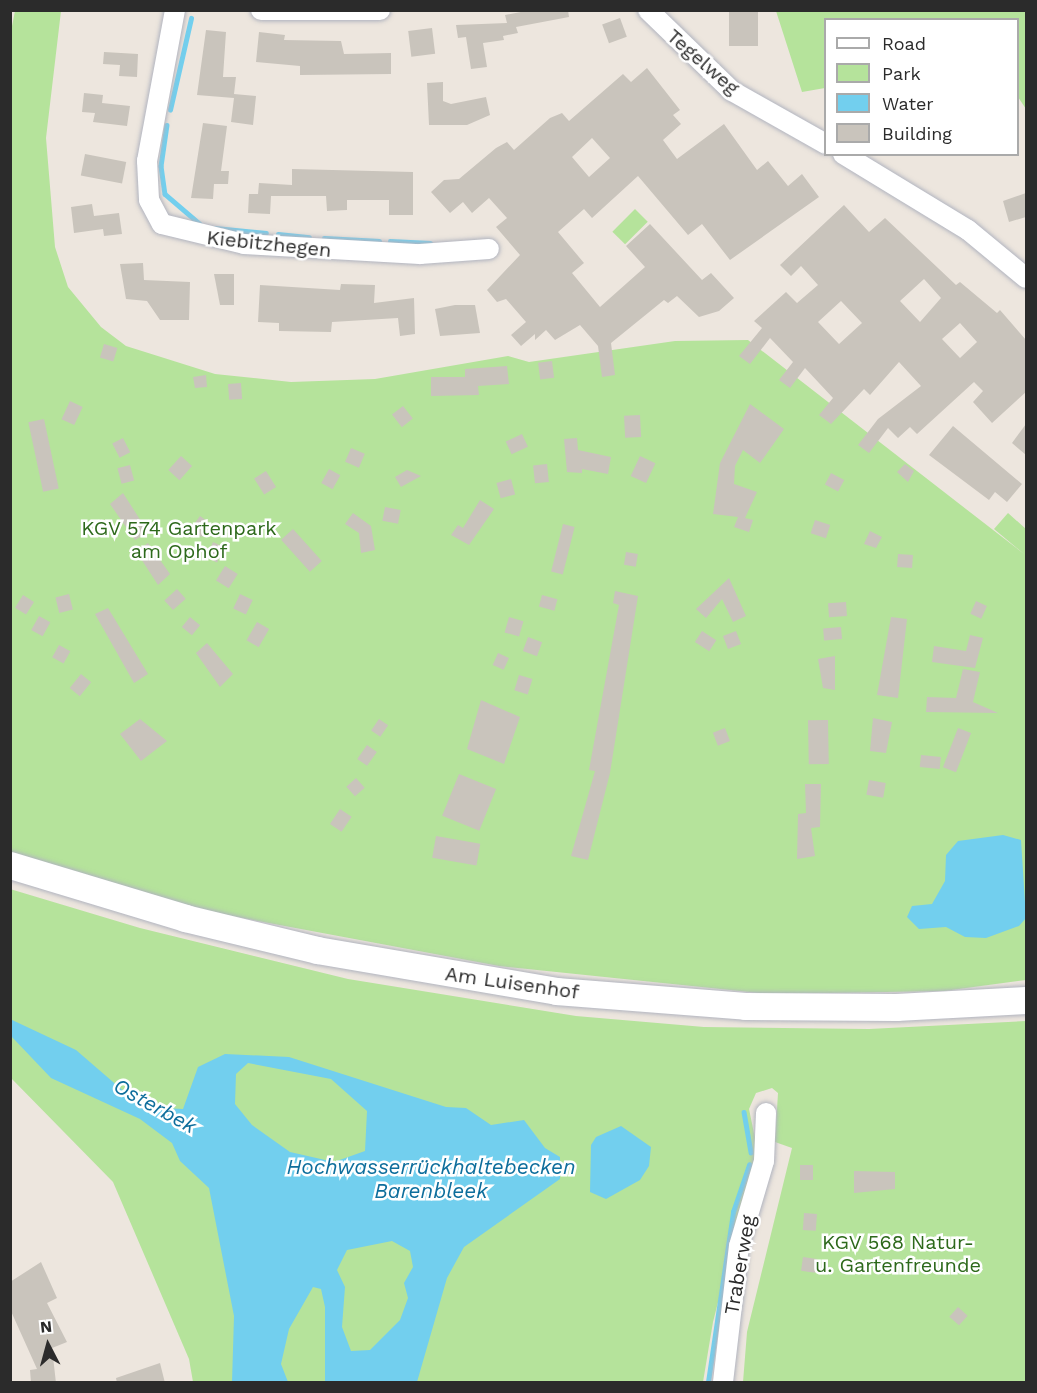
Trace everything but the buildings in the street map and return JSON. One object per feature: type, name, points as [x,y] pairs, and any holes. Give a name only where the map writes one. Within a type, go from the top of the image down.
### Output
[{"type":"main road","name":"Am Luisenhof","points":[[10,865],[307,948],[556,991],[745,1006],[896,1007],[1026,999]]},
{"type":"street","name":"Kiebitzhegen","points":[[175,10],[147,161],[149,200],[162,224],[244,244],[420,254],[489,249]]},
{"type":"street","points":[[261,10],[380,10]]},
{"type":"street","name":"Tegelweg","points":[[648,10],[732,91],[824,143]]},
{"type":"street","points":[[846,156],[968,230],[1026,278]]},
{"type":"street","name":"Traberweg","points":[[723,1383],[739,1246],[764,1161],[766,1113]]},
{"type":"green space","name":"KGV 574 Gartenpark am Ophof","points":[[15,11],[61,11],[46,138],[55,247],[68,287],[101,327],[126,346],[215,374],[291,382],[375,379],[508,356],[529,362],[675,341],[748,340],[1024,554],[994,529],[1008,513],[1026,529],[1026,980],[944,991],[770,994],[499,966],[189,908],[11,853],[10,36]]},
{"type":"green space","points":[[776,11],[1026,11],[1026,109],[1019,98],[1019,18],[824,18],[824,88],[802,92]]},
{"type":"green space","points":[[635,209],[648,222],[625,244],[612,232]]},
{"type":"green space","name":"KGV 568 Natur- u. Gartenfreunde","points":[[10,889],[140,928],[348,979],[576,1016],[704,1027],[869,1029],[1026,1021],[1026,1382],[743,1382],[747,1332],[792,1148],[775,1142],[778,1093],[772,1088],[756,1093],[749,1109],[757,1148],[713,1322],[703,1382],[193,1382],[189,1359],[113,1182],[11,1078]]},
{"type":"water","points":[[1003,835],[1021,840],[1026,918],[1019,926],[986,938],[965,937],[946,927],[919,929],[907,917],[912,906],[932,904],[945,881],[946,855],[958,841]]},
{"type":"water","name":"Hochwasserrückhaltebecken Barenbleek","points":[[10,1019],[76,1050],[142,1107],[183,1109],[198,1067],[225,1054],[289,1057],[446,1107],[466,1108],[491,1125],[524,1120],[545,1148],[560,1157],[560,1179],[464,1247],[447,1278],[417,1382],[325,1382],[325,1307],[321,1289],[313,1287],[289,1329],[281,1364],[288,1382],[232,1382],[234,1316],[209,1188],[180,1161],[172,1143],[140,1119],[51,1078],[11,1036]],"holes":[[[248,1063],[331,1079],[367,1111],[365,1151],[334,1162],[290,1152],[252,1125],[235,1104],[236,1074]],[[392,1241],[410,1251],[413,1267],[404,1283],[408,1298],[400,1320],[370,1350],[351,1351],[342,1327],[345,1287],[337,1270],[347,1250]]]},
{"type":"water","points":[[621,1126],[651,1147],[649,1166],[640,1180],[606,1199],[590,1192],[591,1145],[596,1137]]},
{"type":"waterway","points":[[170,110],[191,18]]},
{"type":"waterway","points":[[167,125],[161,166],[165,194],[200,224]]},
{"type":"waterway","points":[[215,228],[266,233]]},
{"type":"waterway","points":[[278,234],[309,237]]},
{"type":"waterway","points":[[324,238],[379,241]]},
{"type":"waterway","points":[[390,241],[430,243]]},
{"type":"waterway","points":[[744,1112],[751,1152]]},
{"type":"waterway","points":[[708,1382],[733,1212],[749,1165]]},
{"type":"water label","name":"Osterbek","points":[[155,1106]]}]
